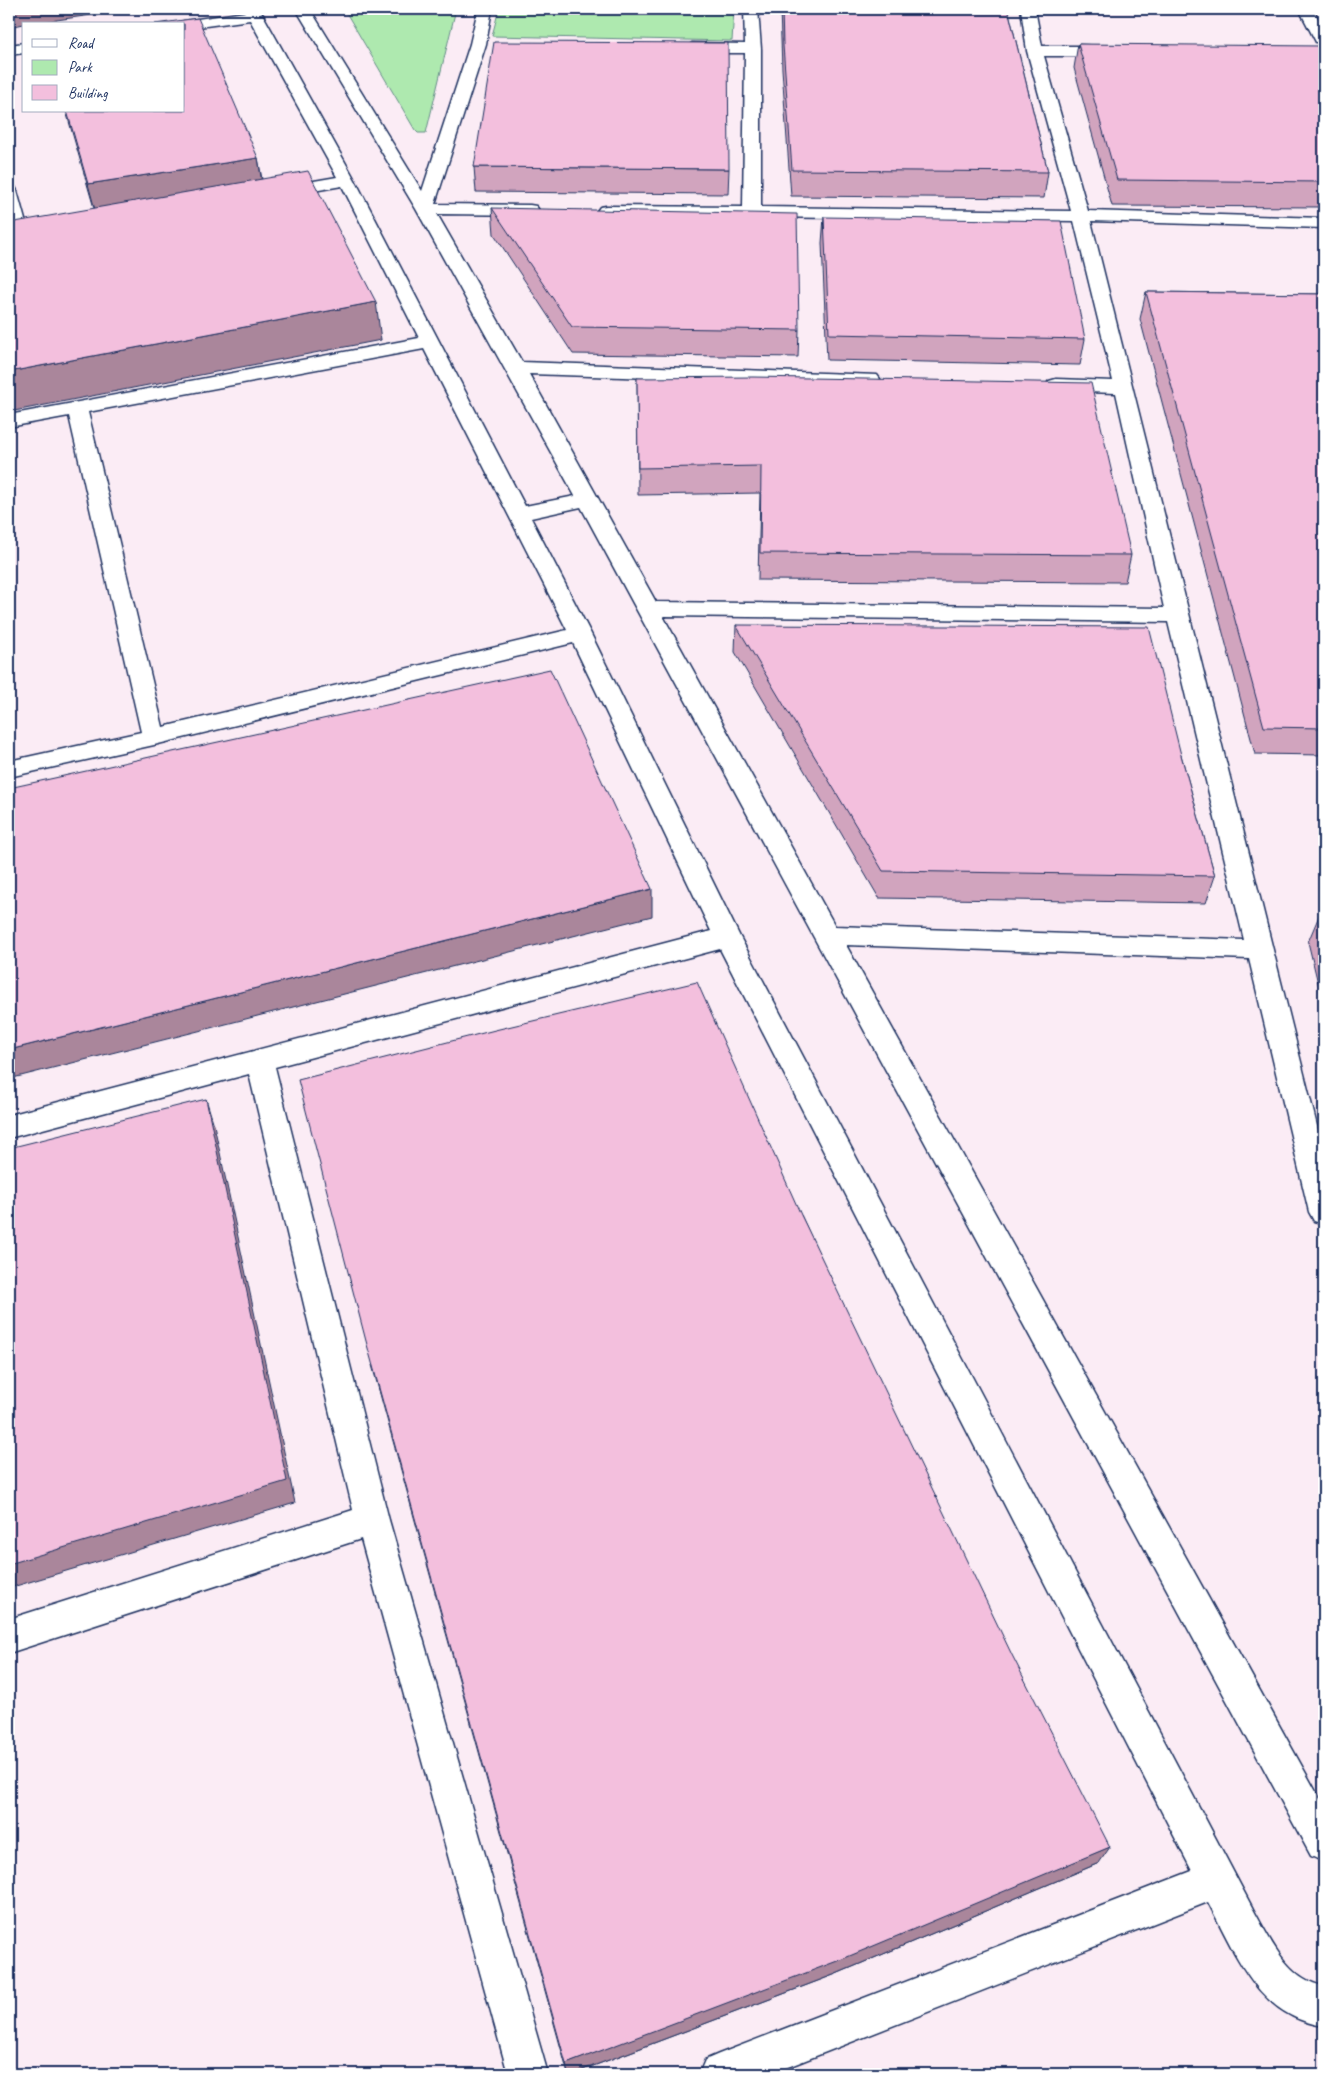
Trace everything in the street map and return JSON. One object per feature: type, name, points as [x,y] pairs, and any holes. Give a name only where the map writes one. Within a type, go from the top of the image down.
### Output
[{"type":"street","points":[[304,9],[425,209],[589,499],[1324,1843]]},
{"type":"street","points":[[425,209],[478,44],[485,9]]},
{"type":"street","points":[[751,9],[753,49],[752,212]]},
{"type":"street","points":[[1028,9],[1034,50],[1081,216],[1124,387],[1177,615],[1324,1212]]},
{"type":"street","points":[[1306,9],[1321,49]]},
{"type":"street","points":[[185,25],[254,12],[347,180],[580,634],[727,937],[1217,1880],[1269,1973],[1286,1991],[1307,2003],[1324,2006]]},
{"type":"street","points":[[478,44],[497,45]]},
{"type":"street","points":[[9,50],[22,48]]},
{"type":"street","points":[[674,48],[753,49]]},
{"type":"street","points":[[1034,50],[1134,51]]},
{"type":"street","points":[[261,195],[347,180]]},
{"type":"street","points":[[9,191],[15,239],[40,234]]},
{"type":"street","points":[[425,209],[544,210]]},
{"type":"street","points":[[593,210],[1081,216],[1324,223]]},
{"type":"street","points":[[9,421],[430,342]]},
{"type":"street","points":[[516,368],[885,380]]},
{"type":"street","points":[[1034,384],[1124,387]]},
{"type":"street","points":[[76,408],[154,737]]},
{"type":"street","points":[[518,514],[589,499]]},
{"type":"street","points":[[650,609],[1177,615]]},
{"type":"street","points":[[9,769],[154,737],[580,634]]},
{"type":"street","points":[[826,935],[1260,950]]},
{"type":"street","points":[[9,1126],[727,937]]},
{"type":"street","points":[[260,1059],[372,1520],[528,2074]]},
{"type":"street","points":[[9,1636],[372,1520]]},
{"type":"street","points":[[719,2074],[1217,1880]]},
{"type":"green space","points":[[344,9],[456,9],[426,133],[418,133],[415,130]]},
{"type":"green space","points":[[499,9],[734,9],[732,41],[492,36]]},
{"type":"building","points":[[782,9],[1008,9],[1048,172],[792,170]]},
{"type":"building","points":[[198,18],[258,158],[88,184],[67,112],[185,112],[185,22],[169,22]]},
{"type":"building","points":[[494,42],[728,43],[729,169],[474,167]]},
{"type":"building","points":[[1078,44],[1320,46],[1324,54],[1324,182],[1117,180]]},
{"type":"building","points":[[308,171],[376,302],[9,372],[9,223]]},
{"type":"building","points":[[492,208],[797,214],[799,330],[572,327]]},
{"type":"building","points":[[824,217],[1061,221],[1085,339],[829,334]]},
{"type":"building","points":[[1146,292],[1324,294],[1324,728],[1264,727]]},
{"type":"building","points":[[753,377],[1091,383],[1131,555],[760,553],[761,466],[638,468],[637,378]]},
{"type":"building","points":[[736,625],[1149,627],[1181,755],[1215,876],[883,871]]},
{"type":"building","points":[[550,669],[652,889],[9,1050],[9,788]]},
{"type":"building","points":[[1319,916],[1324,916],[1324,937]]},
{"type":"building","points":[[697,982],[801,1215],[1012,1655],[1110,1847],[840,1960],[566,2064],[366,1341],[298,1080],[495,1030]]},
{"type":"building","points":[[206,1099],[287,1481],[9,1564],[9,1148]]}]
